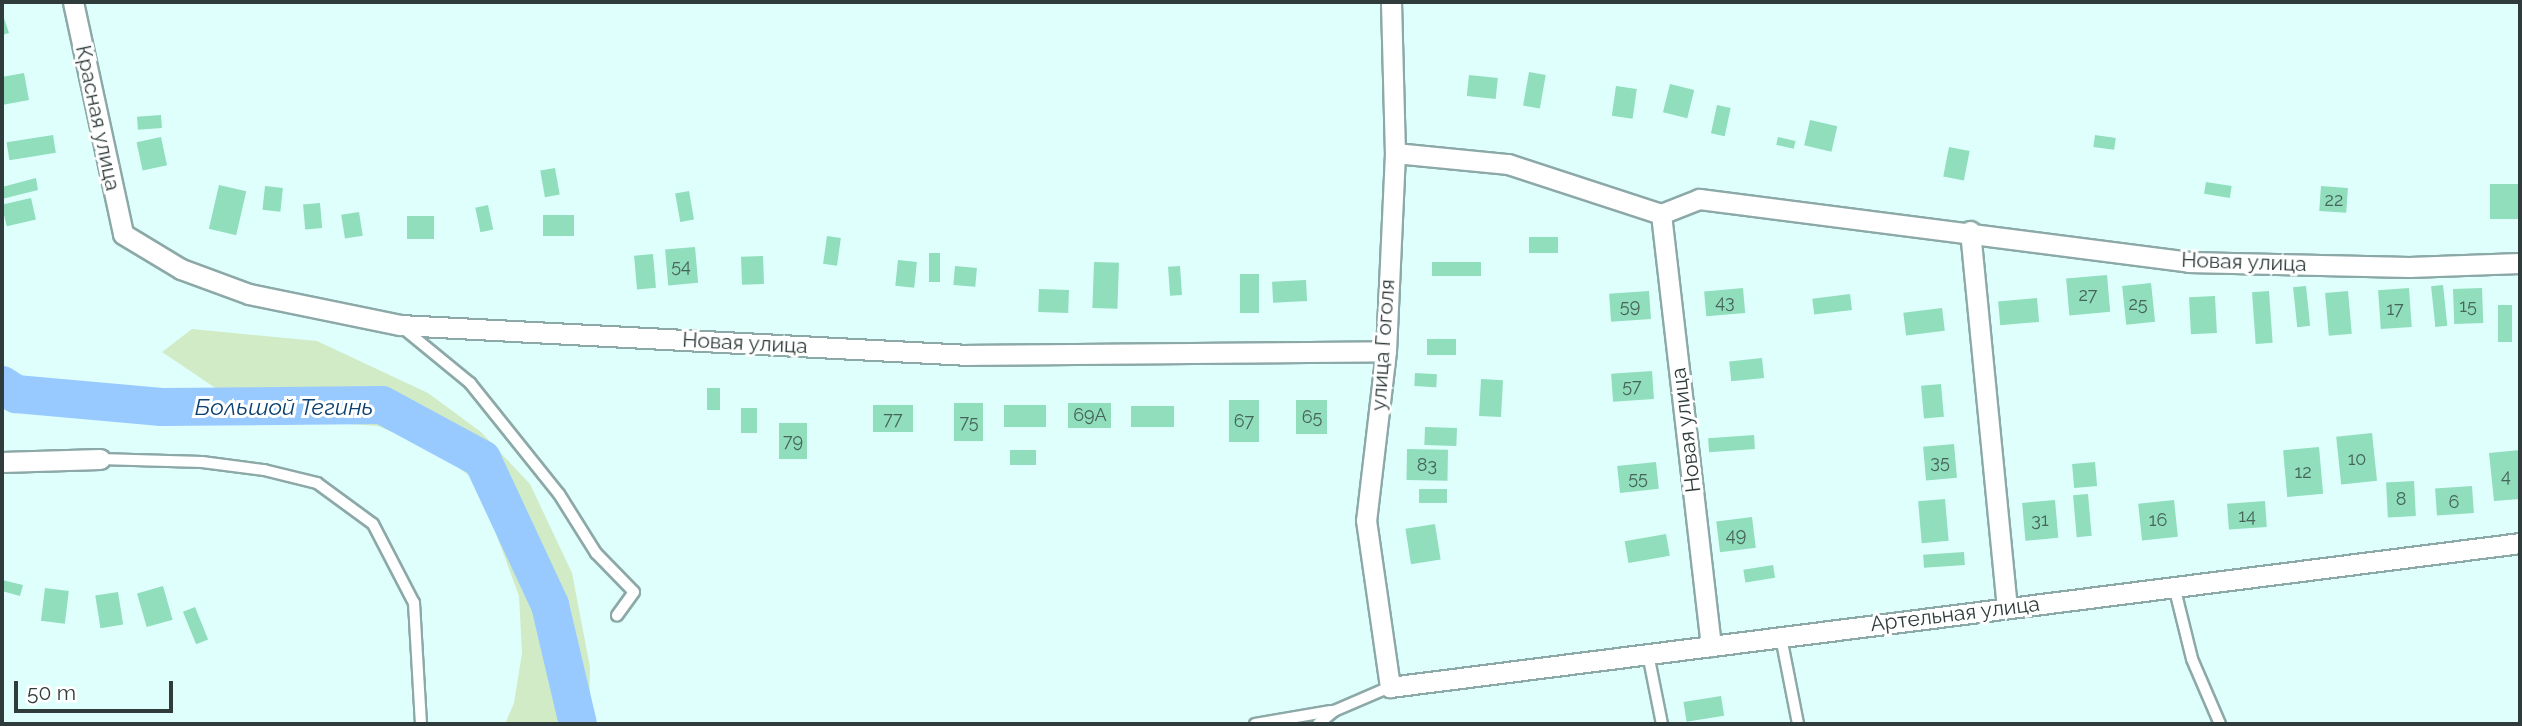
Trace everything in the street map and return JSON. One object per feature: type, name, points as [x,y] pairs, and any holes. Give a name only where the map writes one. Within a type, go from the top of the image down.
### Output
[{"type":"street","name":"Красная улица","points":[[73,2],[123,234]]},
{"type":"street","name":"улица Гоголя","points":[[1390,687],[1366,520],[1385,351],[1395,153],[1391,2]]},
{"type":"street","points":[[1395,153],[1508,164],[1661,214]]},
{"type":"street","name":"Новая улица","points":[[1711,646],[1661,214],[1699,199],[1970,231],[2188,262],[2410,267],[2520,263]]},
{"type":"street","points":[[1970,231],[2007,608]]},
{"type":"street","name":"Новая улица","points":[[123,234],[181,269],[249,294],[400,325],[968,355],[1385,351]]},
{"type":"street","points":[[2,462],[100,460]]},
{"type":"street","name":"Артельная улица","points":[[1390,687],[2520,543]]},
{"type":"lane","points":[[400,325],[470,383],[559,494],[596,553],[634,592],[617,615]]},
{"type":"lane","points":[[100,460],[202,462],[264,470],[317,482],[373,524],[414,603],[421,724]]},
{"type":"lane","points":[[2174,586],[2192,659],[2220,724]]},
{"type":"lane","points":[[1781,637],[1798,724]]},
{"type":"lane","points":[[1648,654],[1662,724]]},
{"type":"lane","points":[[1255,724],[1334,711],[1390,687]]},
{"type":"lane","points":[[1318,724],[1334,711]]},
{"type":"green space","points":[[192,329],[317,341],[428,393],[481,432],[530,484],[572,573],[590,667],[589,724],[505,724],[514,703],[522,653],[519,596],[477,482],[437,451],[378,426],[231,416],[214,387],[162,352]]},
{"type":"building","points":[[2,12],[9,33],[2,35]]},
{"type":"building","points":[[1529,72],[1546,75],[1540,108],[1523,105]]},
{"type":"building","points":[[24,73],[29,100],[2,105],[2,77]]},
{"type":"building","points":[[1469,75],[1498,78],[1496,99],[1467,96]]},
{"type":"building","points":[[1670,84],[1694,90],[1687,118],[1663,112]]},
{"type":"building","points":[[1616,86],[1637,89],[1633,119],[1612,116]]},
{"type":"building","points":[[1717,105],[1731,108],[1725,136],[1711,133]]},
{"type":"building","points":[[161,115],[162,128],[138,130],[137,117]]},
{"type":"building","points":[[1810,120],[1837,126],[1831,152],[1804,145]]},
{"type":"building","points":[[53,135],[56,153],[9,160],[7,142]]},
{"type":"building","points":[[2095,135],[2116,138],[2114,150],[2093,147]]},
{"type":"building","points":[[161,137],[167,165],[143,171],[137,142]]},
{"type":"building","points":[[1778,137],[1796,141],[1794,149],[1776,145]]},
{"type":"building","points":[[1949,147],[1970,151],[1964,180],[1943,176]]},
{"type":"building","points":[[555,168],[560,195],[545,197],[540,171]]},
{"type":"building","points":[[36,178],[38,190],[2,199],[2,187]]},
{"type":"building","points":[[2206,182],[2232,186],[2230,198],[2204,194]]},
{"type":"building","points":[[2490,184],[2520,184],[2520,219],[2490,219]]},
{"type":"building","points":[[219,185],[246,191],[236,235],[209,229]]},
{"type":"building","points":[[265,186],[283,188],[280,212],[262,210]]},
{"type":"building","points":[[2321,186],[2348,188],[2346,213],[2319,211]]},
{"type":"building","points":[[689,191],[694,220],[680,222],[675,193]]},
{"type":"building","points":[[31,198],[36,219],[7,226],[2,205]]},
{"type":"building","points":[[320,203],[322,228],[305,229],[303,204]]},
{"type":"building","points":[[488,205],[493,229],[480,232],[475,208]]},
{"type":"building","points":[[359,212],[363,236],[345,239],[341,215]]},
{"type":"building","points":[[543,215],[574,215],[574,236],[543,236]]},
{"type":"building","points":[[407,216],[434,216],[434,239],[407,239]]},
{"type":"building","points":[[827,236],[841,238],[837,266],[823,264]]},
{"type":"building","points":[[1529,237],[1558,237],[1558,253],[1529,253]]},
{"type":"building","points":[[695,247],[698,283],[668,285],[665,250]]},
{"type":"building","points":[[929,253],[940,253],[940,282],[929,282]]},
{"type":"building","points":[[653,254],[656,288],[637,290],[634,256]]},
{"type":"building","points":[[763,256],[764,284],[742,285],[741,257]]},
{"type":"building","points":[[898,260],[917,262],[914,288],[895,286]]},
{"type":"building","points":[[1094,262],[1119,263],[1117,309],[1092,308]]},
{"type":"building","points":[[1432,262],[1481,262],[1481,276],[1432,276]]},
{"type":"building","points":[[955,266],[977,268],[975,287],[953,285]]},
{"type":"building","points":[[1180,266],[1182,295],[1170,296],[1168,267]]},
{"type":"building","points":[[1240,274],[1259,274],[1259,313],[1240,313]]},
{"type":"building","points":[[2107,275],[2110,312],[2069,315],[2066,279]]},
{"type":"building","points":[[1306,280],[1307,301],[1273,303],[1272,282]]},
{"type":"building","points":[[2151,283],[2155,322],[2126,325],[2122,286]]},
{"type":"building","points":[[2443,285],[2447,326],[2435,327],[2431,286]]},
{"type":"building","points":[[2306,286],[2310,326],[2297,327],[2293,287]]},
{"type":"building","points":[[1743,288],[1745,313],[1706,316],[1704,291]]},
{"type":"building","points":[[2409,288],[2412,327],[2381,329],[2378,290]]},
{"type":"building","points":[[2482,288],[2483,323],[2454,324],[2453,289]]},
{"type":"building","points":[[1039,289],[1069,290],[1068,313],[1038,312]]},
{"type":"building","points":[[1649,291],[1651,319],[1611,322],[1609,294]]},
{"type":"building","points":[[2269,291],[2273,343],[2256,344],[2252,292]]},
{"type":"building","points":[[2348,291],[2352,334],[2329,336],[2325,293]]},
{"type":"building","points":[[1850,294],[1852,310],[1814,315],[1812,299]]},
{"type":"building","points":[[2215,296],[2217,333],[2191,334],[2189,297]]},
{"type":"building","points":[[2037,298],[2039,322],[2000,325],[1998,301]]},
{"type":"building","points":[[2498,305],[2512,305],[2512,342],[2498,342]]},
{"type":"building","points":[[1942,308],[1945,331],[1906,336],[1903,313]]},
{"type":"building","points":[[1427,339],[1456,339],[1456,355],[1427,355]]},
{"type":"building","points":[[1762,358],[1764,378],[1731,381],[1729,361]]},
{"type":"building","points":[[1652,371],[1654,399],[1613,402],[1611,374]]},
{"type":"building","points":[[1415,373],[1437,374],[1436,387],[1414,386]]},
{"type":"building","points":[[1481,379],[1503,380],[1501,417],[1479,416]]},
{"type":"building","points":[[1941,384],[1944,417],[1924,419],[1921,386]]},
{"type":"building","points":[[707,388],[720,388],[720,410],[707,410]]},
{"type":"building","points":[[1229,400],[1259,400],[1259,442],[1229,442]]},
{"type":"building","points":[[1296,400],[1327,400],[1327,434],[1296,434]]},
{"type":"building","points":[[954,403],[983,403],[983,441],[954,441]]},
{"type":"building","points":[[1068,403],[1111,403],[1111,428],[1068,428]]},
{"type":"building","points":[[873,405],[913,405],[913,432],[873,432]]},
{"type":"building","points":[[1004,405],[1046,405],[1046,427],[1004,427]]},
{"type":"building","points":[[1131,406],[1174,406],[1174,427],[1131,427]]},
{"type":"building","points":[[741,408],[757,408],[757,433],[741,433]]},
{"type":"building","points":[[779,423],[807,423],[807,459],[779,459]]},
{"type":"building","points":[[1425,427],[1457,428],[1456,446],[1424,445]]},
{"type":"building","points":[[2372,433],[2377,481],[2341,485],[2336,437]]},
{"type":"building","points":[[1754,435],[1755,449],[1709,452],[1708,438]]},
{"type":"building","points":[[1954,444],[1957,478],[1926,481],[1923,447]]},
{"type":"building","points":[[2319,447],[2323,494],[2287,497],[2283,450]]},
{"type":"building","points":[[1407,449],[1448,450],[1447,481],[1406,480]]},
{"type":"building","points":[[1010,450],[1036,450],[1036,465],[1010,465]]},
{"type":"building","points":[[2520,450],[2520,499],[2494,501],[2489,453]]},
{"type":"building","points":[[1656,462],[1659,489],[1620,493],[1617,466]]},
{"type":"building","points":[[2095,462],[2097,486],[2074,488],[2072,464]]},
{"type":"building","points":[[2414,481],[2416,516],[2388,517],[2386,482]]},
{"type":"building","points":[[2472,486],[2474,513],[2437,516],[2435,489]]},
{"type":"building","points":[[1419,489],[1447,489],[1447,503],[1419,503]]},
{"type":"building","points":[[2088,494],[2092,536],[2077,537],[2073,495]]},
{"type":"building","points":[[1945,499],[1949,541],[1922,543],[1918,501]]},
{"type":"building","points":[[2055,500],[2058,538],[2025,541],[2022,503]]},
{"type":"building","points":[[2174,500],[2178,537],[2142,541],[2138,504]]},
{"type":"building","points":[[2265,501],[2267,527],[2229,530],[2227,504]]},
{"type":"building","points":[[1752,517],[1756,548],[1720,552],[1716,521]]},
{"type":"building","points":[[1435,524],[1441,560],[1411,564],[1405,529]]},
{"type":"building","points":[[1666,534],[1670,556],[1628,563],[1625,541]]},
{"type":"building","points":[[1964,552],[1965,565],[1924,568],[1923,555]]},
{"type":"building","points":[[1773,565],[1775,578],[1745,583],[1743,570]]},
{"type":"building","points":[[2,580],[23,585],[20,596],[2,591]]},
{"type":"building","points":[[163,586],[173,620],[147,627],[137,593]]},
{"type":"building","points":[[45,588],[69,591],[65,624],[41,621]]},
{"type":"building","points":[[118,592],[123,625],[100,628],[95,596]]},
{"type":"building","points":[[195,607],[208,639],[196,644],[183,612]]},
{"type":"building","points":[[1721,696],[1724,716],[1687,722],[1683,702]]},
{"type":"waterway","name":"Большой Тегинь","points":[[2,385],[16,394],[161,407],[382,405],[482,459],[550,605],[578,724]]}]
